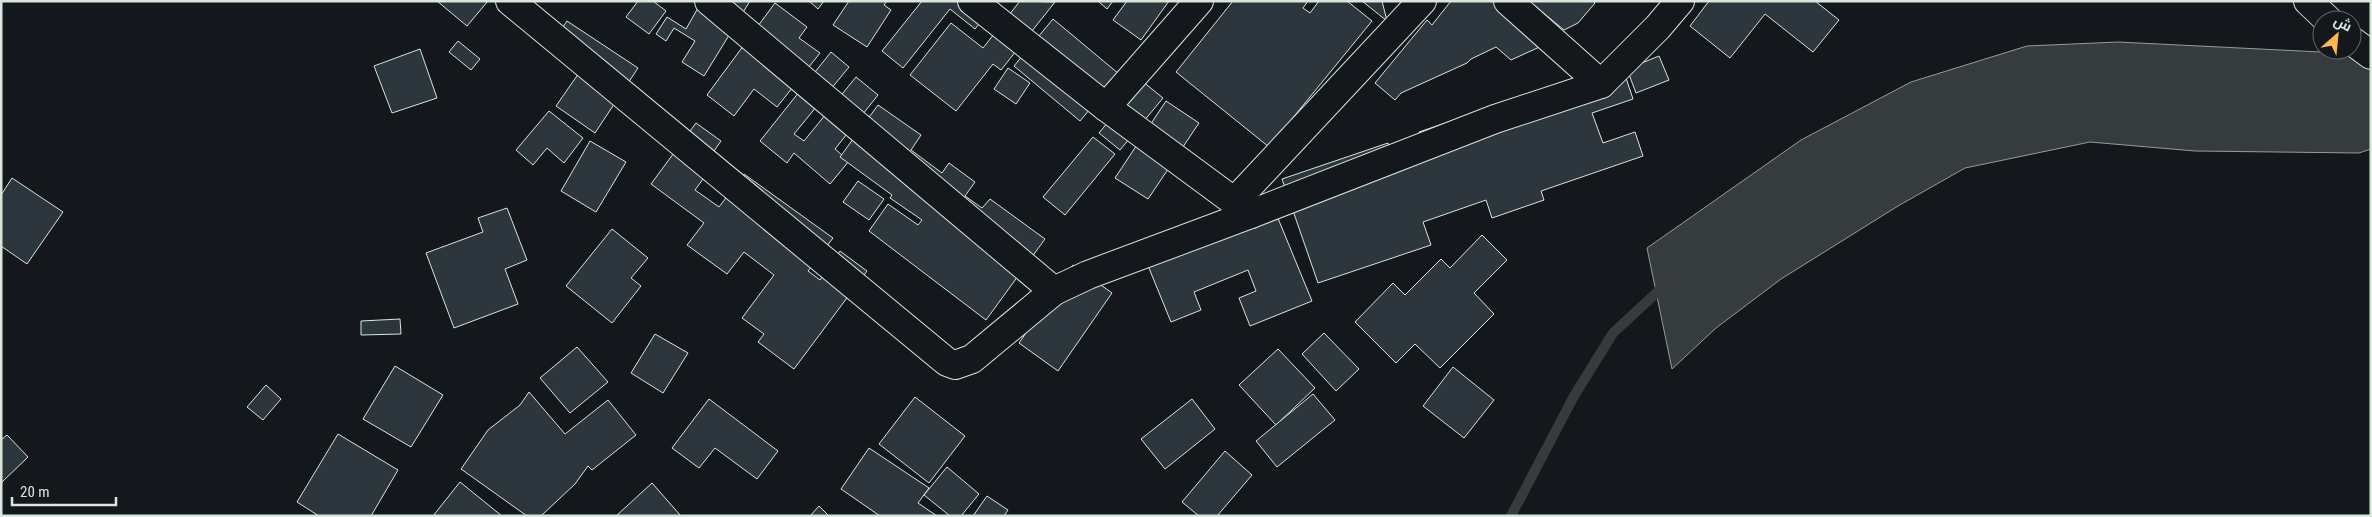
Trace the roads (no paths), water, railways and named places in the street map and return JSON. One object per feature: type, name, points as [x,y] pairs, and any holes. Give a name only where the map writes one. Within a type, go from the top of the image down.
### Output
[{"type":"street","points":[[510,1],[947,362],[955,365],[964,364],[972,359],[1054,291],[1088,275],[1243,208],[1495,119],[1601,84],[1658,27],[1680,1]]},
{"type":"street","points":[[709,1],[1054,291]]},
{"type":"street","points":[[972,1],[1106,107],[1243,208]]},
{"type":"street","points":[[1106,107],[1199,1]]},
{"type":"street","points":[[1243,208],[1422,1]]},
{"type":"street","points":[[1508,1],[1601,84]]},
{"type":"street","points":[[2308,1],[2317,10]]},
{"type":"waterway","points":[[1511,516],[1574,396],[1613,333],[1666,284]]}]
